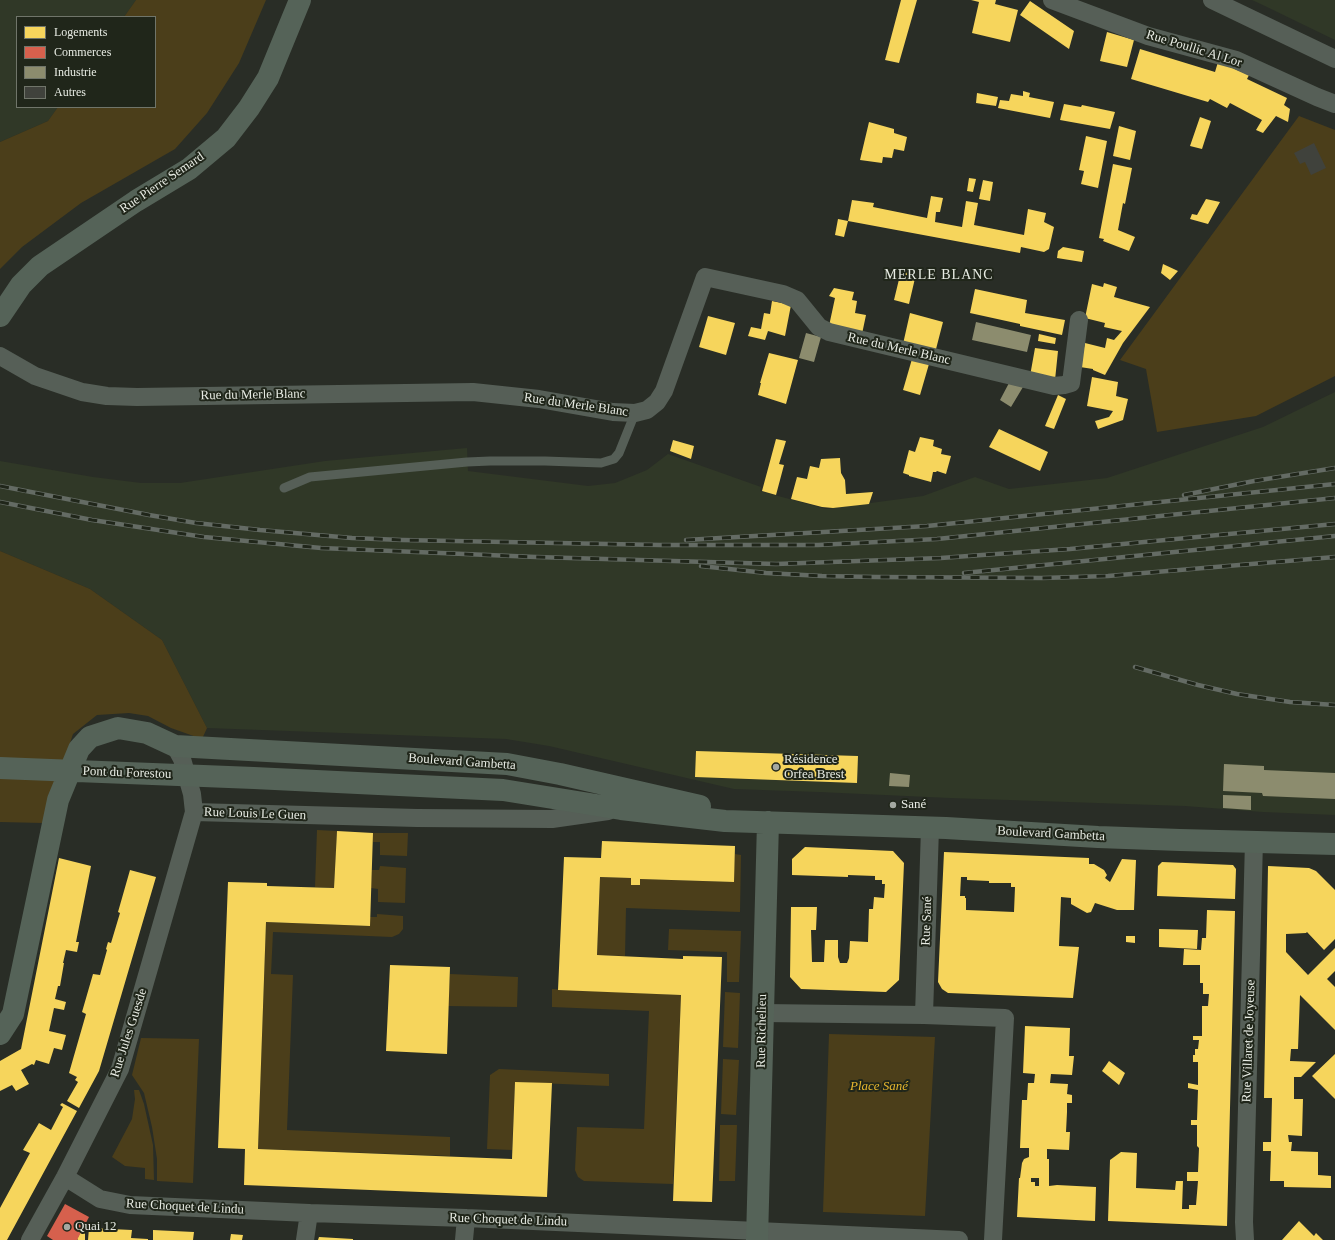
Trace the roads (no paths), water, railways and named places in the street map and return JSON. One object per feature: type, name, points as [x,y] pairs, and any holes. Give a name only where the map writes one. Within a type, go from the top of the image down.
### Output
[{"type":"street","name":"Rue Pierre Semard","points":[[0,316],[21,285],[40,266],[136,200],[189,169],[226,138],[249,108],[268,78],[300,0]]},
{"type":"street","name":"Rue Poullic Al Lor","points":[[1052,0],[1148,36],[1236,60],[1335,104]]},
{"type":"street","points":[[1212,0],[1232,5],[1335,59]]},
{"type":"street","name":"Rue du Merle Blanc","points":[[0,356],[41,378],[82,392],[107,396],[137,397],[473,392],[539,399],[613,412],[635,413],[647,410],[657,402],[664,391],[705,277],[783,294],[797,300],[819,327],[829,332],[1054,386],[1064,385],[1071,382],[1079,320]]},
{"type":"street","points":[[0,1034],[13,1014],[58,800],[79,749],[90,737],[118,728],[147,733],[175,746]]},
{"type":"street","name":"Boulevard Gambetta","points":[[175,746],[507,764],[556,798],[768,822]]},
{"type":"street","name":"Rue Louis Le Guen","points":[[175,746],[182,759],[192,794],[194,812],[417,818],[556,798]]},
{"type":"street","name":"Pont du Forestou","points":[[0,768],[254,778]]},
{"type":"street","name":"Boulevard Gambetta","points":[[254,778],[503,790],[621,809],[725,821],[930,828],[1098,837],[1335,844]]},
{"type":"street","name":"Rue Jules Guesde","points":[[30,1240],[65,1177],[120,1069],[194,812]]},
{"type":"street","name":"Rue Richelieu","points":[[757,1236],[768,822]]},
{"type":"street","name":"Rue Sané","points":[[924,1015],[930,828]]},
{"type":"street","name":"Rue Villaret de Joyeuse","points":[[1245,1240],[1244,1222],[1254,841]]},
{"type":"street","points":[[763,1013],[924,1015],[1005,1018],[993,1240]]},
{"type":"street","name":"Rue Choquet de Lindu","points":[[65,1177],[100,1199],[130,1205],[466,1218],[757,1236],[959,1240]]},
{"type":"street","points":[[304,1240],[308,1213]]},
{"type":"street","points":[[464,1240],[466,1218]]},
{"type":"lane","points":[[284,488],[310,477],[467,462],[545,461],[601,464],[614,459],[619,453],[635,413]]},
{"type":"railway","points":[[1184,495],[1254,481],[1335,468]]},
{"type":"railway","points":[[686,540],[927,526],[1335,484]]},
{"type":"railway","points":[[0,486],[196,523],[260,530],[352,538],[402,540],[660,545],[818,545],[937,539],[1335,498]]},
{"type":"railway","points":[[0,502],[92,520],[204,537],[321,548],[536,557],[776,564],[941,558],[1070,549],[1335,524]]},
{"type":"railway","points":[[964,573],[1335,536]]},
{"type":"railway","points":[[701,566],[766,573],[822,576],[1042,578],[1108,576],[1335,557]]},
{"type":"railway","points":[[1135,667],[1198,685],[1237,694],[1290,702],[1335,705]]},
{"type":"place","name":"Résidence Orfea Brest","points":[[776,767]]},
{"type":"place","name":"Sané","points":[[893,805]]},
{"type":"place","name":"Quai 12","points":[[67,1227]]},
{"type":"district","name":"MERLE BLANC","points":[[939,275]]},
{"type":"park label","name":"Place Sané","points":[[879,1087]]}]
